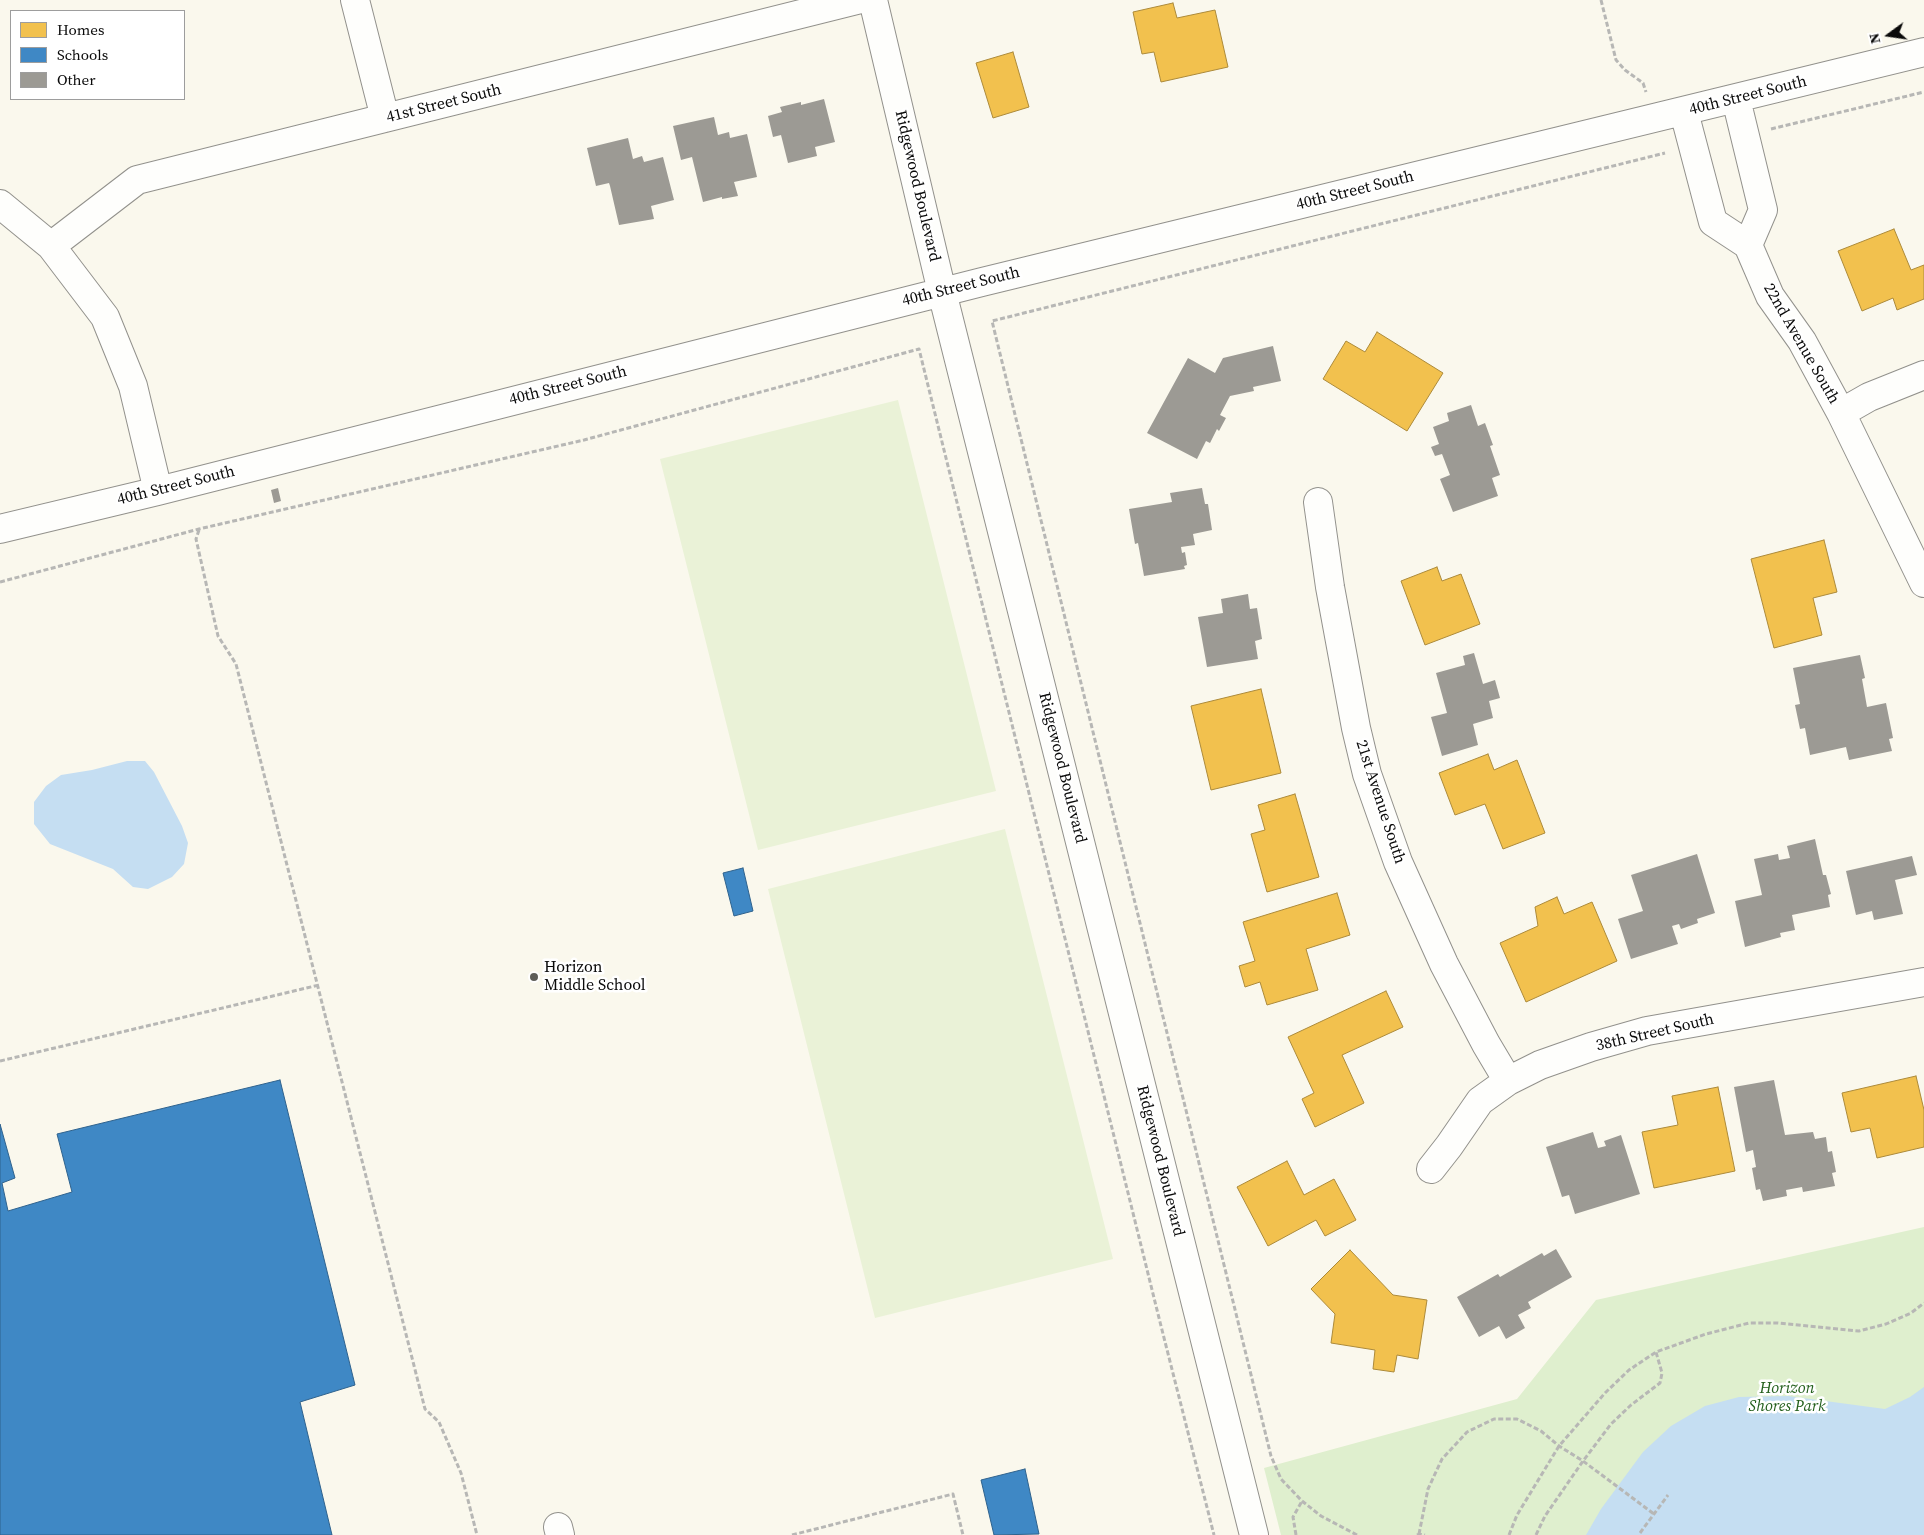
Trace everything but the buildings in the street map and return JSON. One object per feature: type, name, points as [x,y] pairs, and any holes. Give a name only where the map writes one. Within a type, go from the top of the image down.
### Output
[{"type":"street","points":[[355,0],[386,118]]},
{"type":"street","name":"41st Street South","points":[[51,246],[136,180],[857,0]]},
{"type":"street","name":"Ridgewood Boulevard","points":[[873,0],[942,292],[1254,1535]]},
{"type":"street","name":"40th Street South","points":[[0,529],[158,491],[942,292],[1924,52]]},
{"type":"street","points":[[1684,112],[1712,222],[1748,245],[1763,210],[1736,99]]},
{"type":"street","points":[[0,204],[51,246],[105,317],[133,386],[158,491]]},
{"type":"street","name":"22nd Avenue South","points":[[1748,245],[1770,296],[1802,341],[1841,414],[1924,583]]},
{"type":"street","points":[[1841,414],[1869,397],[1924,375]]},
{"type":"street","name":"21st Avenue South","points":[[1318,502],[1331,596],[1356,728],[1367,774],[1398,862],[1444,964],[1486,1044],[1508,1081]]},
{"type":"street","name":"38th Street South","points":[[1431,1169],[1450,1146],[1480,1101],[1508,1081],[1540,1065],[1591,1047],[1647,1031],[1924,982]]},
{"type":"path","points":[[1601,0],[1616,60],[1625,70],[1643,83],[1663,154]]},
{"type":"path","points":[[1745,135],[1924,92]]},
{"type":"path","points":[[1357,1535],[1321,1516],[1302,1501],[1281,1479],[1271,1456],[992,321],[1663,154],[1694,148]]},
{"type":"path","points":[[0,582],[199,529],[584,440],[919,349],[1214,1535]]},
{"type":"path","points":[[199,529],[196,539],[218,636],[236,664],[319,985],[425,1409],[439,1422],[461,1473],[477,1535]]},
{"type":"path","points":[[0,1061],[319,985]]},
{"type":"path","points":[[1509,1535],[1517,1515],[1559,1446],[1629,1370],[1656,1352],[1706,1334],[1749,1323],[1778,1323],[1859,1330],[1886,1324],[1911,1313],[1924,1303]]},
{"type":"path","points":[[1536,1535],[1545,1516],[1611,1424],[1631,1405],[1660,1384],[1662,1373],[1656,1352]]},
{"type":"path","points":[[1425,1535],[1418,1534],[1428,1489],[1442,1459],[1468,1432],[1494,1419],[1517,1419],[1540,1431],[1654,1514]]},
{"type":"path","points":[[792,1535],[953,1494],[963,1535]]},
{"type":"path","points":[[1640,1533],[1668,1495]]},
{"type":"path","points":[[1296,1535],[1292,1517],[1302,1501]]},
{"type":"green space","points":[[898,400],[996,791],[758,850],[660,459]]},
{"type":"green space","points":[[1005,829],[1113,1259],[875,1318],[768,889]]},
{"type":"green space","name":"Horizon Shores Park","points":[[1924,1227],[1924,1535],[1281,1535],[1264,1468],[1517,1399],[1596,1300]]},
{"type":"water","points":[[127,761],[145,761],[154,772],[182,826],[188,843],[184,864],[172,877],[148,889],[133,887],[113,869],[50,844],[34,824],[34,802],[46,786],[61,775],[92,770]]},
{"type":"water","points":[[1924,1387],[1924,1535],[1586,1535],[1601,1509],[1643,1452],[1671,1426],[1705,1406],[1739,1397],[1788,1396],[1885,1409],[1910,1397]]},
{"type":"place","name":"Horizon Middle School","points":[[534,977]]}]
